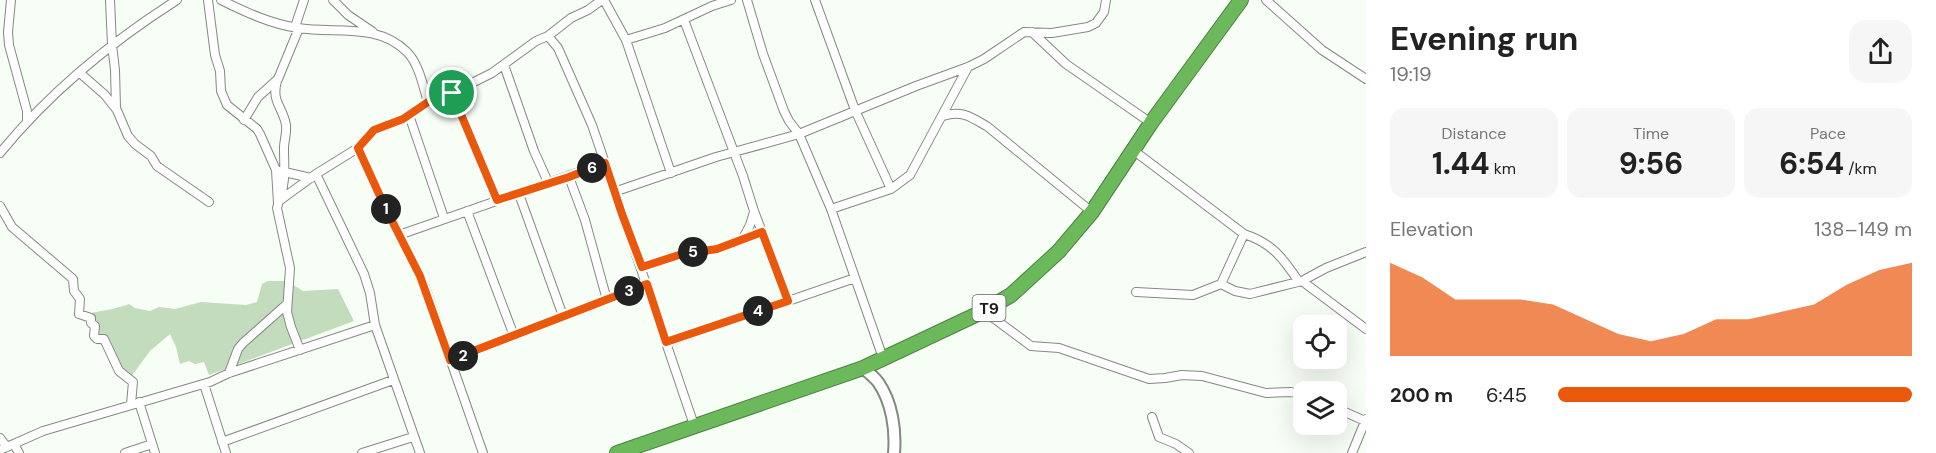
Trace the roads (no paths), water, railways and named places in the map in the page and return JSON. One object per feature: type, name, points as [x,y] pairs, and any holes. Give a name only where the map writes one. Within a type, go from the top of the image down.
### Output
[{"type":"highway","name":"T9","points":[[617,453],[863,368],[984,311],[1011,295],[1059,251],[1092,212],[1132,150],[1241,0]]},
{"type":"street","points":[[11,0],[9,45],[27,111],[27,122]]},
{"type":"street","points":[[110,0],[117,110]]},
{"type":"street","points":[[0,153],[27,122],[80,72],[112,45],[177,0]]},
{"type":"street","points":[[208,0],[215,55],[220,71],[220,91],[227,105],[258,131],[280,171]]},
{"type":"street","points":[[221,0],[249,14],[297,28],[352,29],[379,36]]},
{"type":"street","points":[[300,350],[289,321],[287,304],[290,268],[277,208],[280,171],[285,162],[286,129],[284,118],[276,101],[275,90],[297,28],[304,0]]},
{"type":"street","points":[[333,0],[348,15],[379,36],[396,44],[412,57],[428,102]]},
{"type":"street","points":[[279,201],[313,176],[358,148],[374,130],[409,115],[428,102],[452,93],[504,65],[571,18],[603,0],[626,40],[671,173]]},
{"type":"street","points":[[626,40],[684,20],[711,6],[731,0]]},
{"type":"street","points":[[747,0],[782,106],[789,121],[799,134],[831,209],[883,358]]},
{"type":"street","points":[[815,0],[855,110],[891,189]]},
{"type":"street","points":[[614,192],[733,152],[799,134],[968,67],[1024,33],[1052,33],[1088,27],[1096,23],[1104,12],[1106,0]]},
{"type":"street","points":[[1266,0],[1322,50],[1366,79]]},
{"type":"street","points":[[684,20],[788,301]]},
{"type":"street","points":[[1032,32],[1066,64],[1151,123]]},
{"type":"street","points":[[548,36],[558,48],[582,99],[642,267],[694,426]]},
{"type":"street","points":[[504,65],[534,151],[548,182]]},
{"type":"street","points":[[831,209],[891,189],[910,175],[968,67]]},
{"type":"street","points":[[80,72],[108,98],[117,110],[128,136],[135,144],[151,156],[158,166],[209,202]]},
{"type":"street","points":[[244,120],[258,97],[277,81]]},
{"type":"street","points":[[452,93],[497,200]]},
{"type":"street","points":[[943,116],[954,113],[969,115],[988,127],[1092,212]]},
{"type":"street","points":[[409,115],[444,218]]},
{"type":"street","points":[[358,148],[425,287],[483,453]]},
{"type":"street","points":[[1132,150],[1244,234],[1260,239],[1273,248],[1300,282],[1366,329]]},
{"type":"street","points":[[399,235],[605,163]]},
{"type":"street","points":[[280,171],[313,176]]},
{"type":"street","points":[[313,176],[364,274],[370,292],[375,325],[420,453]]},
{"type":"street","points":[[569,177],[585,220],[607,300]]},
{"type":"street","points":[[519,194],[563,316]]},
{"type":"street","points":[[0,206],[12,226],[73,279],[74,291],[80,299],[79,314],[91,318],[91,323],[95,326],[94,336],[97,339],[104,339],[119,372],[133,382],[135,403],[155,453]]},
{"type":"street","points":[[743,238],[754,210]]},
{"type":"street","points":[[467,211],[514,336]]},
{"type":"street","points":[[642,267],[682,254],[717,249],[762,232]]},
{"type":"street","points":[[1136,292],[1193,295],[1221,284],[1244,234]]},
{"type":"street","points":[[1221,284],[1235,291],[1250,294],[1300,282],[1326,268],[1366,252]]},
{"type":"street","points":[[666,342],[855,278]]},
{"type":"street","points":[[450,360],[647,284]]},
{"type":"street","points":[[229,373],[238,349],[243,343],[287,304]]},
{"type":"street","points":[[984,311],[1031,346],[1059,348],[1149,379],[1182,375],[1202,376],[1266,393],[1293,392]]},
{"type":"street","points":[[7,447],[43,431],[204,384],[229,373],[375,325]]},
{"type":"street","points":[[863,368],[878,382],[888,405],[895,427],[894,453]]},
{"type":"street","points":[[222,442],[393,380]]},
{"type":"street","points":[[204,384],[226,453]]},
{"type":"street","points":[[1347,412],[1366,420],[1352,453]]},
{"type":"street","points":[[1152,417],[1159,437],[1176,444],[1189,453]]},
{"type":"street","points":[[362,453],[413,437]]},
{"type":"street","points":[[0,438],[7,447],[19,453]]},
{"type":"street","points":[[125,453],[152,444]]}]
